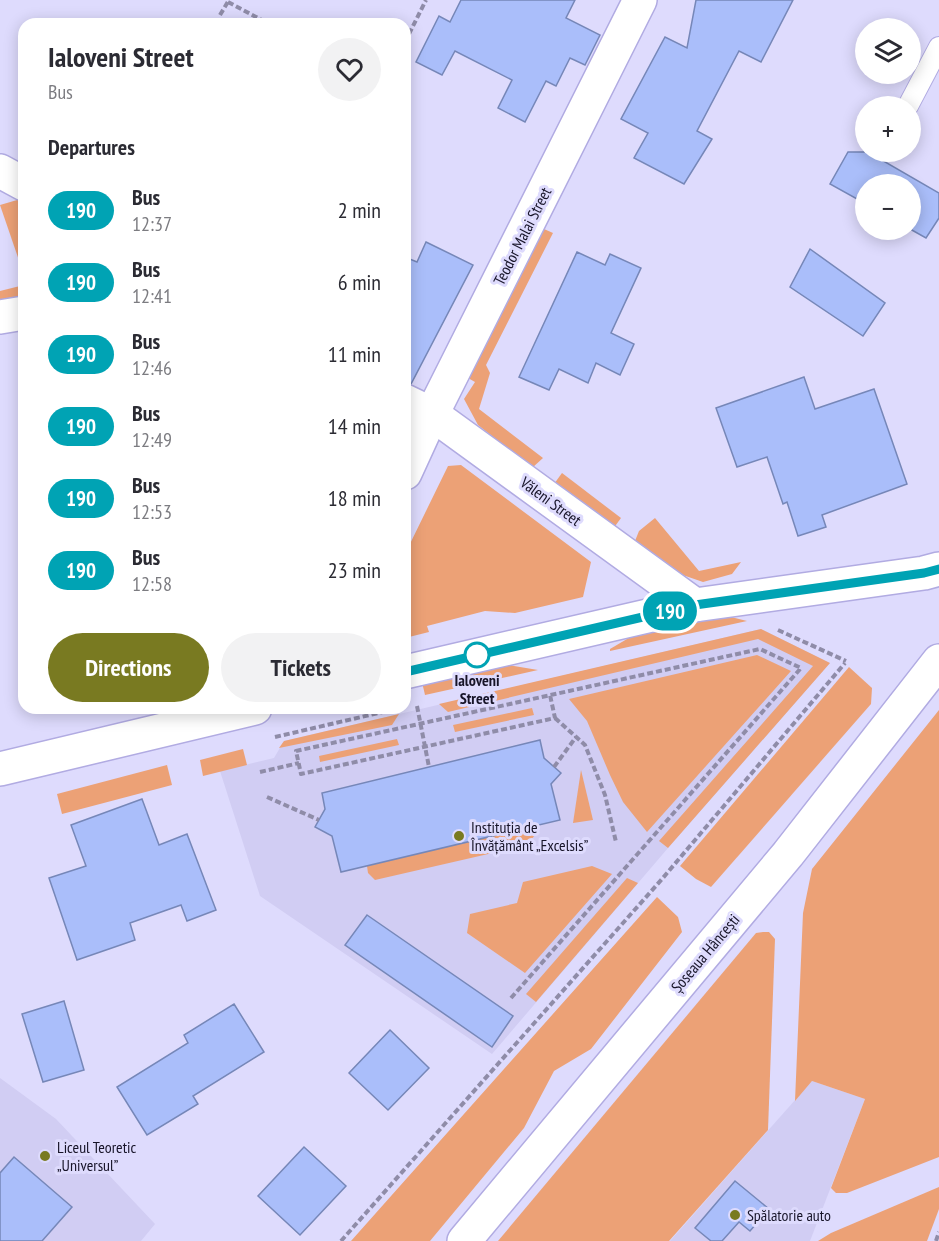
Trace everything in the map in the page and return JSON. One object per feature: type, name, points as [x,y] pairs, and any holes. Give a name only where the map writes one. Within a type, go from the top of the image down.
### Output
[{"type":"street","name":"Teodor Malai Street","points":[[411,443],[418,408],[637,1]]},
{"type":"street","points":[[0,171],[18,181]]},
{"type":"street","points":[[0,317],[18,314]]},
{"type":"street","name":"Văleni Street","points":[[418,408],[695,605]]},
{"type":"street","points":[[411,671],[695,605],[934,564]]},
{"type":"street","name":"Șoseaua Hâncești","points":[[464,1241],[788,854],[939,661]]},
{"type":"street","points":[[0,769],[230,714]]},
{"type":"lane","points":[[913,96],[939,47]]},
{"type":"path","points":[[411,30],[426,0]]},
{"type":"path","points":[[220,15],[228,1],[258,18]]},
{"type":"path","points":[[341,1241],[662,879],[845,662],[773,627]]},
{"type":"path","points":[[512,998],[801,668],[760,648],[296,751],[301,774],[555,718]]},
{"type":"path","points":[[550,695],[555,718],[585,744],[605,795],[616,842]]},
{"type":"path","points":[[411,706],[417,704],[429,767]]},
{"type":"path","points":[[554,767],[576,737]]},
{"type":"path","points":[[260,772],[299,763]]},
{"type":"path","points":[[267,797],[319,820]]},
{"type":"path","points":[[936,1241],[939,1232]]},
{"type":"shaded area","points":[[18,200],[18,258],[0,205]]},
{"type":"shaded area","points":[[544,229],[553,233],[486,365],[490,373],[479,409],[543,458],[532,468],[478,425],[464,399],[475,382],[468,378],[477,363],[472,359]]},
{"type":"shaded area","points":[[18,286],[18,301],[0,305],[0,291]]},
{"type":"shaded area","points":[[461,465],[591,562],[583,597],[515,613],[485,611],[427,626],[429,632],[411,636],[411,542],[448,466]]},
{"type":"shaded area","points":[[562,473],[621,518],[613,529],[554,484]]},
{"type":"shaded area","points":[[655,518],[699,571],[741,562],[732,574],[703,582],[674,572],[638,548],[635,541],[639,531]]},
{"type":"shaded area","points":[[719,614],[747,621],[610,651],[644,629]]},
{"type":"shaded area","name":"Instituția de Învățământ „Excelsis”","points":[[761,629],[830,663],[492,1054],[260,896],[220,771],[274,758],[284,741],[399,714],[411,714],[411,711]]},
{"type":"shaded area","points":[[761,629],[830,663],[668,848],[659,841],[813,666],[758,639],[448,712],[439,704]]},
{"type":"shaded area","points":[[757,655],[791,671],[647,832],[623,802],[587,721],[569,699]]},
{"type":"shaded area","points":[[502,664],[538,670],[425,695],[422,682]]},
{"type":"shaded area","points":[[849,667],[872,688],[871,704],[711,887],[696,879],[680,866]]},
{"type":"shaded area","points":[[532,708],[534,715],[455,732],[453,725]]},
{"type":"shaded area","points":[[939,710],[939,1157],[847,1193],[836,1193],[831,1188],[865,1099],[812,1081],[795,1101],[803,913],[812,869]]},
{"type":"shaded area","points":[[399,714],[392,725],[279,748],[284,741]]},
{"type":"shaded area","points":[[397,739],[399,745],[320,762],[319,756]]},
{"type":"shaded area","points":[[243,749],[247,765],[203,776],[200,760]]},
{"type":"shaded area","points":[[167,765],[172,785],[62,814],[57,794]]},
{"type":"shaded area","points":[[581,770],[593,820],[573,823]]},
{"type":"shaded area","points":[[534,826],[535,835],[527,845],[375,880],[368,873],[367,866]]},
{"type":"shaded area","points":[[592,866],[612,874],[525,973],[467,933],[470,914],[517,903],[523,882]]},
{"type":"shaded area","points":[[627,878],[638,883],[536,1002],[526,994]]},
{"type":"shaded area","points":[[657,897],[678,917],[682,932],[591,1049],[554,1071],[524,1128],[430,1241],[351,1241]]},
{"type":"shaded area","points":[[769,932],[775,939],[768,1130],[669,1241],[498,1241],[756,933]]},
{"type":"shaded area","name":"Liceul Teoretic „Universul”","points":[[0,1078],[56,1119],[155,1224],[141,1241],[0,1241]]},
{"type":"shaded area","points":[[812,1081],[865,1099],[810,1241],[670,1241]]},
{"type":"shaded area","points":[[939,1187],[939,1209],[927,1241],[818,1241],[831,1233]]},
{"type":"building","points":[[461,0],[575,0],[566,18],[600,35],[585,65],[570,58],[556,86],[546,81],[525,122],[498,108],[512,80],[455,51],[442,75],[416,62],[439,16],[450,22]]},
{"type":"building","points":[[696,0],[793,0],[761,62],[739,51],[697,131],[712,139],[684,184],[634,158],[648,133],[621,119],[665,37],[687,48]]},
{"type":"building","points":[[848,152],[855,152],[855,162],[885,162],[906,174],[855,174],[855,198],[830,184]]},
{"type":"building","points":[[921,183],[939,193],[939,218],[926,238],[921,235]]},
{"type":"building","points":[[426,242],[473,265],[411,384],[411,260],[417,262]]},
{"type":"building","points":[[810,249],[885,303],[863,336],[790,287]]},
{"type":"building","points":[[577,252],[605,265],[610,254],[641,268],[611,333],[634,344],[620,375],[596,363],[588,383],[559,369],[549,390],[519,377]]},
{"type":"building","points":[[804,377],[815,409],[874,389],[907,484],[822,515],[826,527],[798,536],[787,502],[783,504],[767,457],[737,467],[716,408]]},
{"type":"building","points":[[540,740],[544,758],[561,773],[551,784],[560,820],[341,872],[332,836],[315,827],[325,809],[322,793]]},
{"type":"building","points":[[142,799],[159,845],[187,834],[216,910],[187,921],[181,905],[130,923],[135,940],[77,960],[49,878],[86,866],[71,825]]},
{"type":"building","points":[[367,915],[513,1016],[492,1047],[345,945]]},
{"type":"building","points":[[64,1001],[84,1070],[43,1082],[22,1014]]},
{"type":"building","points":[[234,1004],[264,1052],[193,1096],[198,1104],[147,1135],[117,1087],[188,1043],[184,1035]]},
{"type":"building","points":[[390,1030],[429,1068],[388,1110],[349,1073]]},
{"type":"building","points":[[304,1147],[346,1186],[300,1235],[258,1196]]},
{"type":"building","points":[[14,1157],[72,1207],[42,1241],[0,1241],[0,1173]]},
{"type":"building","name":"Spălatorie auto","points":[[735,1181],[769,1209],[750,1231],[739,1222],[722,1241],[711,1241],[695,1228]]},
{"type":"bus line","name":"190","points":[[411,671],[695,605],[763,597],[939,569]]},
{"type":"place","name":"Ialoveni Street","points":[[477,655]]},
{"type":"place","name":"Instituția de Învățământ „Excelsis”","points":[[459,836]]},
{"type":"place","name":"Liceul Teoretic „Universul”","points":[[45,1156]]},
{"type":"place","name":"Spălatorie auto","points":[[735,1215]]}]
